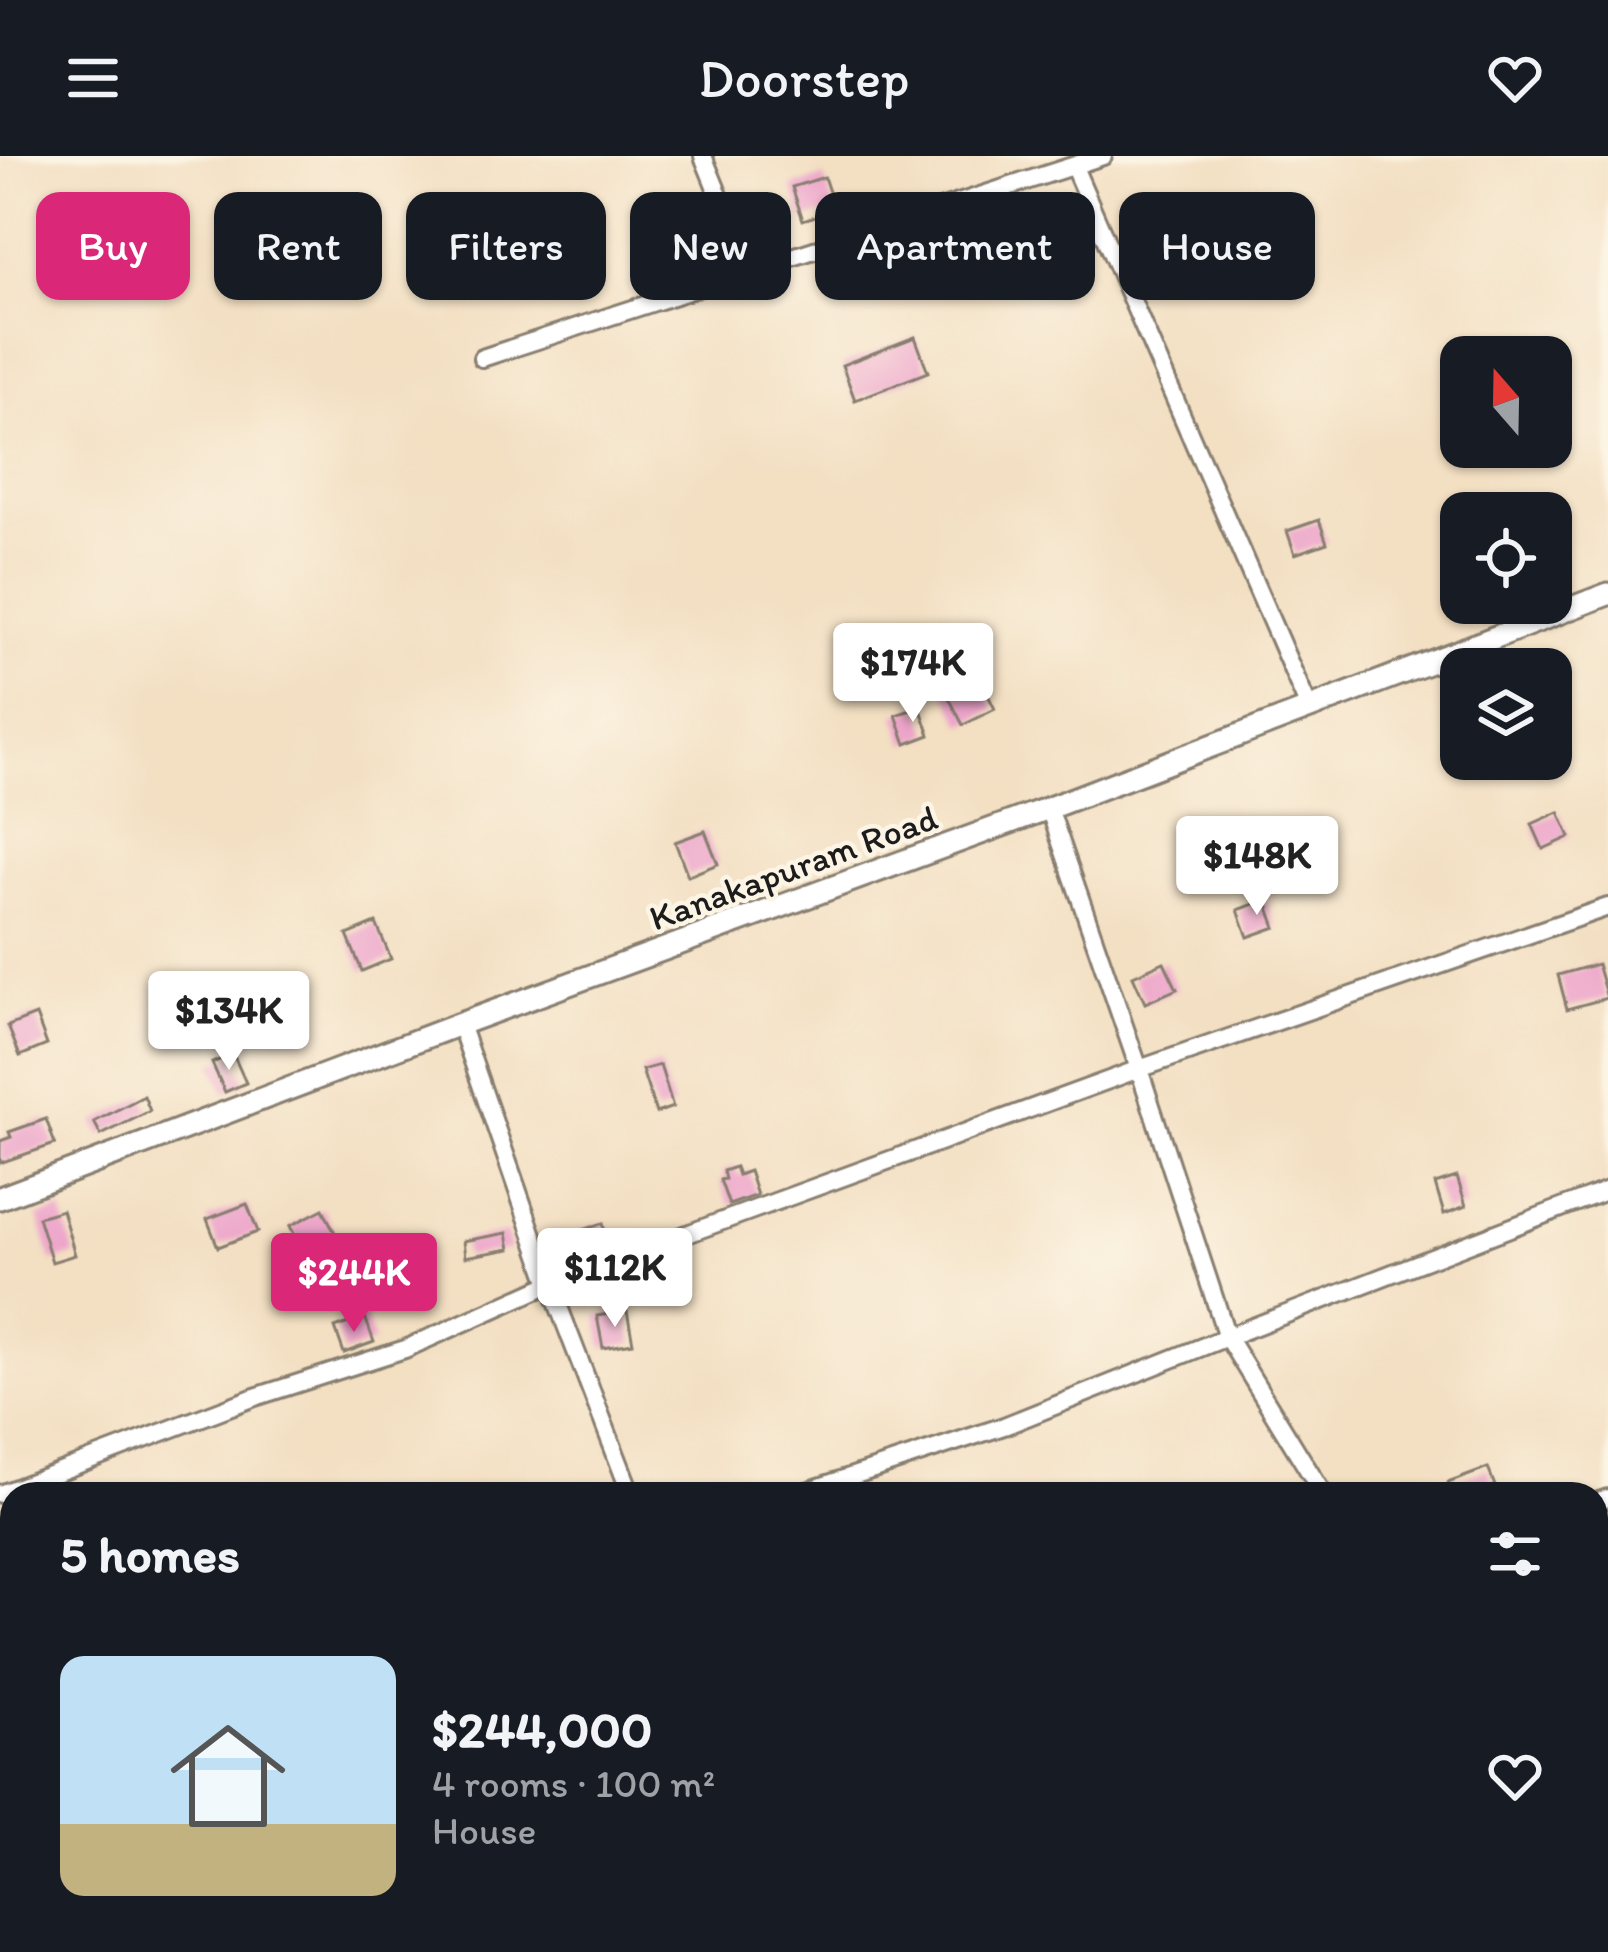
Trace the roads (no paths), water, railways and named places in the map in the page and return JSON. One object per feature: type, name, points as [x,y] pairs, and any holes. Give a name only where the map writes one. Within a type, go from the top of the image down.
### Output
[{"type":"street","points":[[704,156],[718,192]]},
{"type":"street","points":[[791,259],[1102,156]]},
{"type":"street","points":[[1074,167],[1310,708]]},
{"type":"street","points":[[482,358],[663,300]]},
{"type":"street","name":"Kanakapuram Road","points":[[0,1198],[1049,808],[1608,594]]},
{"type":"street","points":[[1049,808],[1226,1336],[1315,1482]]},
{"type":"street","points":[[32,1482],[255,1397],[405,1349],[550,1284],[1139,1069],[1608,907]]},
{"type":"street","points":[[460,1024],[550,1284],[626,1482]]},
{"type":"street","points":[[834,1482],[1004,1426],[1608,1190]]}]
